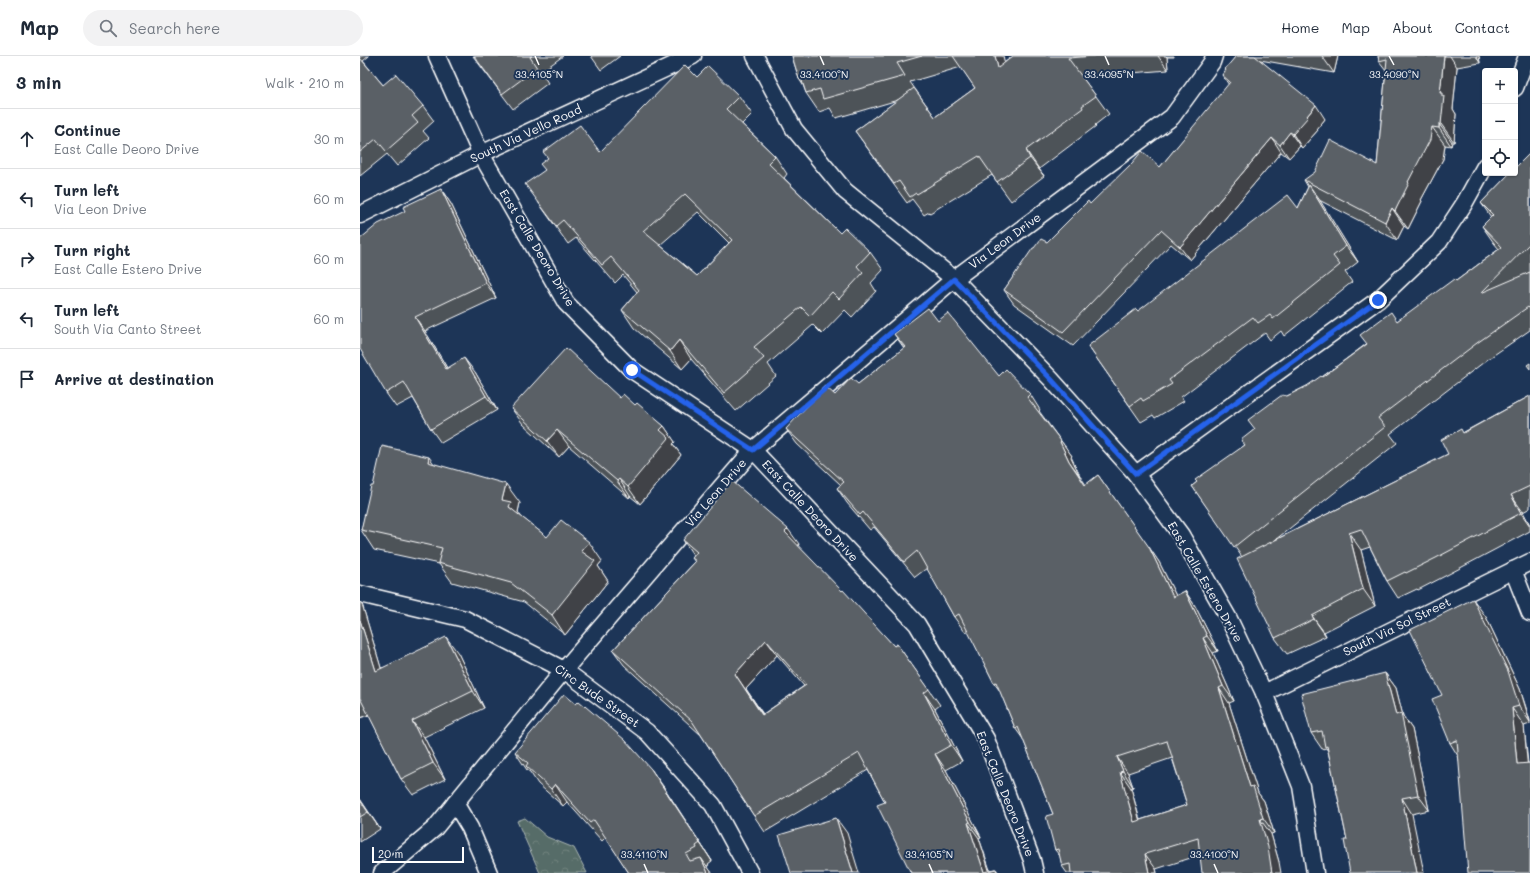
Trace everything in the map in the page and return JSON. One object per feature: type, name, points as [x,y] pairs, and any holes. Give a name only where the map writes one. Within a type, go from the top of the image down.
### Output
[{"type":"lane","name":"East Calle Deoro Drive","points":[[438,56],[481,154],[566,303],[632,370],[753,450],[917,624],[986,739],[1032,860],[1035,873]]},
{"type":"lane","name":"South Via Vello Road","points":[[360,215],[481,154],[693,56]]},
{"type":"lane","name":"East Calle Estero Drive","points":[[755,56],[794,129],[845,191],[954,279],[1051,379],[1136,474],[1181,535],[1229,619],[1264,693],[1301,786],[1315,873]]},
{"type":"lane","name":"Via Leon Drive","points":[[382,873],[435,828],[564,670],[753,450],[954,279],[1172,118],[1212,62],[1214,56]]},
{"type":"lane","points":[[1518,80],[1527,56]]},
{"type":"lane","points":[[1136,474],[1378,300],[1439,242],[1464,204],[1482,171]]},
{"type":"lane","name":"South Via Sol Street","points":[[1264,693],[1530,562]]},
{"type":"lane","points":[[1512,570],[1530,613]]},
{"type":"lane","name":"Circ Bude Street","points":[[360,594],[465,619],[564,670],[647,732],[713,805],[750,873]]},
{"type":"lane","points":[[455,803],[470,828],[490,873]]},
{"type":"green space","points":[[525,818],[547,837],[574,848],[587,873],[540,873],[517,821]]},
{"type":"building","points":[[474,56],[532,56],[530,57],[537,68],[502,94]]},
{"type":"building","points":[[792,56],[922,56],[897,63],[905,76],[823,99],[820,89],[806,93],[801,78],[799,79]]},
{"type":"building","points":[[953,56],[995,56],[998,68],[1013,56],[1095,56],[1068,58],[1096,96],[1082,106],[1083,108],[1026,150],[1030,158],[997,182],[979,156],[910,197],[899,181],[894,184],[855,131],[914,88],[935,117],[975,88]]},
{"type":"building","points":[[1236,56],[1255,56],[1316,105],[1293,134],[1290,132],[1280,145],[1272,138],[1180,247],[1161,230],[1063,332],[1004,290],[1041,239],[1047,242],[1088,201],[1090,204],[1132,163],[1142,151],[1160,167],[1230,82],[1222,75]]},
{"type":"building","points":[[1378,56],[1444,56],[1440,93],[1444,96],[1441,124],[1439,124],[1439,128],[1432,127],[1430,140],[1408,182],[1409,183],[1395,211],[1392,208],[1385,222],[1304,180],[1315,172],[1330,140],[1377,165],[1387,59],[1379,61]]},
{"type":"building","points":[[360,58],[383,85],[396,74],[423,106],[412,116],[418,123],[386,151],[376,139],[360,152]]},
{"type":"building","points":[[685,65],[697,77],[708,66],[739,96],[726,109],[775,156],[768,163],[840,233],[845,228],[870,252],[857,266],[863,273],[839,299],[832,292],[810,316],[801,307],[754,347],[764,358],[724,393],[679,340],[670,351],[622,310],[639,290],[611,257],[602,265],[563,220],[556,226],[525,184],[545,170],[540,164],[548,158],[543,152],[580,125],[600,152]],"holes":[[[685,194],[732,240],[697,276],[643,231]]]},
{"type":"building","points":[[1530,153],[1530,243],[1481,293],[1530,272],[1530,309],[1528,307],[1477,343],[1378,418],[1385,427],[1234,547],[1192,486],[1197,482],[1195,480],[1245,445],[1241,440],[1255,429],[1248,420],[1282,395],[1287,396],[1307,386],[1321,376],[1322,377],[1367,344],[1360,335],[1391,312],[1397,321],[1454,279],[1456,281],[1502,247],[1482,226],[1493,215],[1481,203],[1507,176],[1518,176],[1518,165]]},
{"type":"building","points":[[1309,185],[1346,246],[1333,256],[1340,265],[1273,319],[1270,315],[1258,323],[1253,317],[1169,380],[1172,384],[1143,401],[1141,398],[1130,406],[1088,346],[1136,309],[1138,311],[1288,195],[1298,208]]},
{"type":"building","points":[[441,189],[486,283],[415,317],[446,369],[464,358],[486,396],[431,429],[404,382],[386,393],[360,349],[360,239],[378,224],[405,211],[403,207]]},
{"type":"building","points":[[928,308],[938,321],[948,313],[999,376],[1006,369],[1030,394],[1027,397],[1061,441],[1060,442],[1069,461],[1085,485],[1098,475],[1149,547],[1173,597],[1185,591],[1207,636],[1203,638],[1223,686],[1219,688],[1250,787],[1253,786],[1263,818],[1260,819],[1268,847],[1272,873],[1202,873],[1198,838],[1145,854],[1149,873],[1071,873],[1070,864],[1062,866],[1058,849],[1055,850],[1046,816],[1053,814],[1018,727],[1015,728],[996,682],[994,683],[959,614],[954,617],[917,551],[904,562],[863,512],[860,515],[837,488],[844,482],[786,429],[825,386],[835,395],[851,378],[858,384],[905,347],[894,334]],"holes":[[[1167,741],[1187,805],[1134,822],[1120,772],[1123,771],[1117,757]]]},
{"type":"building","points":[[566,348],[620,398],[623,394],[635,405],[637,403],[664,426],[660,430],[669,438],[628,487],[619,479],[617,481],[557,430],[547,441],[511,408]]},
{"type":"building","points":[[1530,396],[1530,486],[1511,495],[1521,513],[1436,558],[1387,581],[1361,529],[1349,533],[1363,589],[1312,616],[1314,619],[1275,638],[1237,559],[1448,454],[1441,440],[1461,429],[1463,433]]},
{"type":"building","points":[[382,446],[429,457],[428,462],[506,484],[502,500],[511,502],[509,507],[547,537],[561,520],[589,542],[581,551],[595,561],[552,615],[511,583],[438,563],[442,548],[361,530]]},
{"type":"building","points":[[732,481],[788,529],[785,532],[842,591],[843,590],[894,646],[897,644],[929,689],[924,693],[951,745],[935,754],[970,822],[968,823],[984,872],[996,869],[997,873],[911,873],[877,805],[885,802],[859,753],[754,816],[692,721],[613,650],[696,561],[692,558],[697,552],[683,540]],"holes":[[[766,640],[806,685],[762,715],[735,674]]]},
{"type":"building","points":[[1473,599],[1508,671],[1519,706],[1512,708],[1517,764],[1530,763],[1530,873],[1468,873],[1457,740],[1450,743],[1432,699],[1442,695],[1410,630]]},
{"type":"building","points":[[360,620],[376,671],[446,637],[473,691],[412,721],[433,763],[401,779],[360,698]]},
{"type":"building","points":[[1385,673],[1396,715],[1401,713],[1418,795],[1402,798],[1417,873],[1350,873],[1344,840],[1347,840],[1327,746],[1325,747],[1322,731],[1311,733],[1301,694]]},
{"type":"building","points":[[564,694],[576,704],[579,701],[625,740],[651,769],[700,843],[696,846],[697,848],[686,854],[690,861],[701,858],[708,873],[629,873],[594,820],[590,823],[555,784],[551,789],[526,766],[528,763],[515,752]]},
{"type":"building","points":[[360,800],[368,812],[360,817]]},
{"type":"building","points":[[836,818],[853,873],[791,873],[779,835]]},
{"type":"route","points":[[632,370],[753,450],[954,279],[1051,379],[1136,474],[1378,300]]}]
